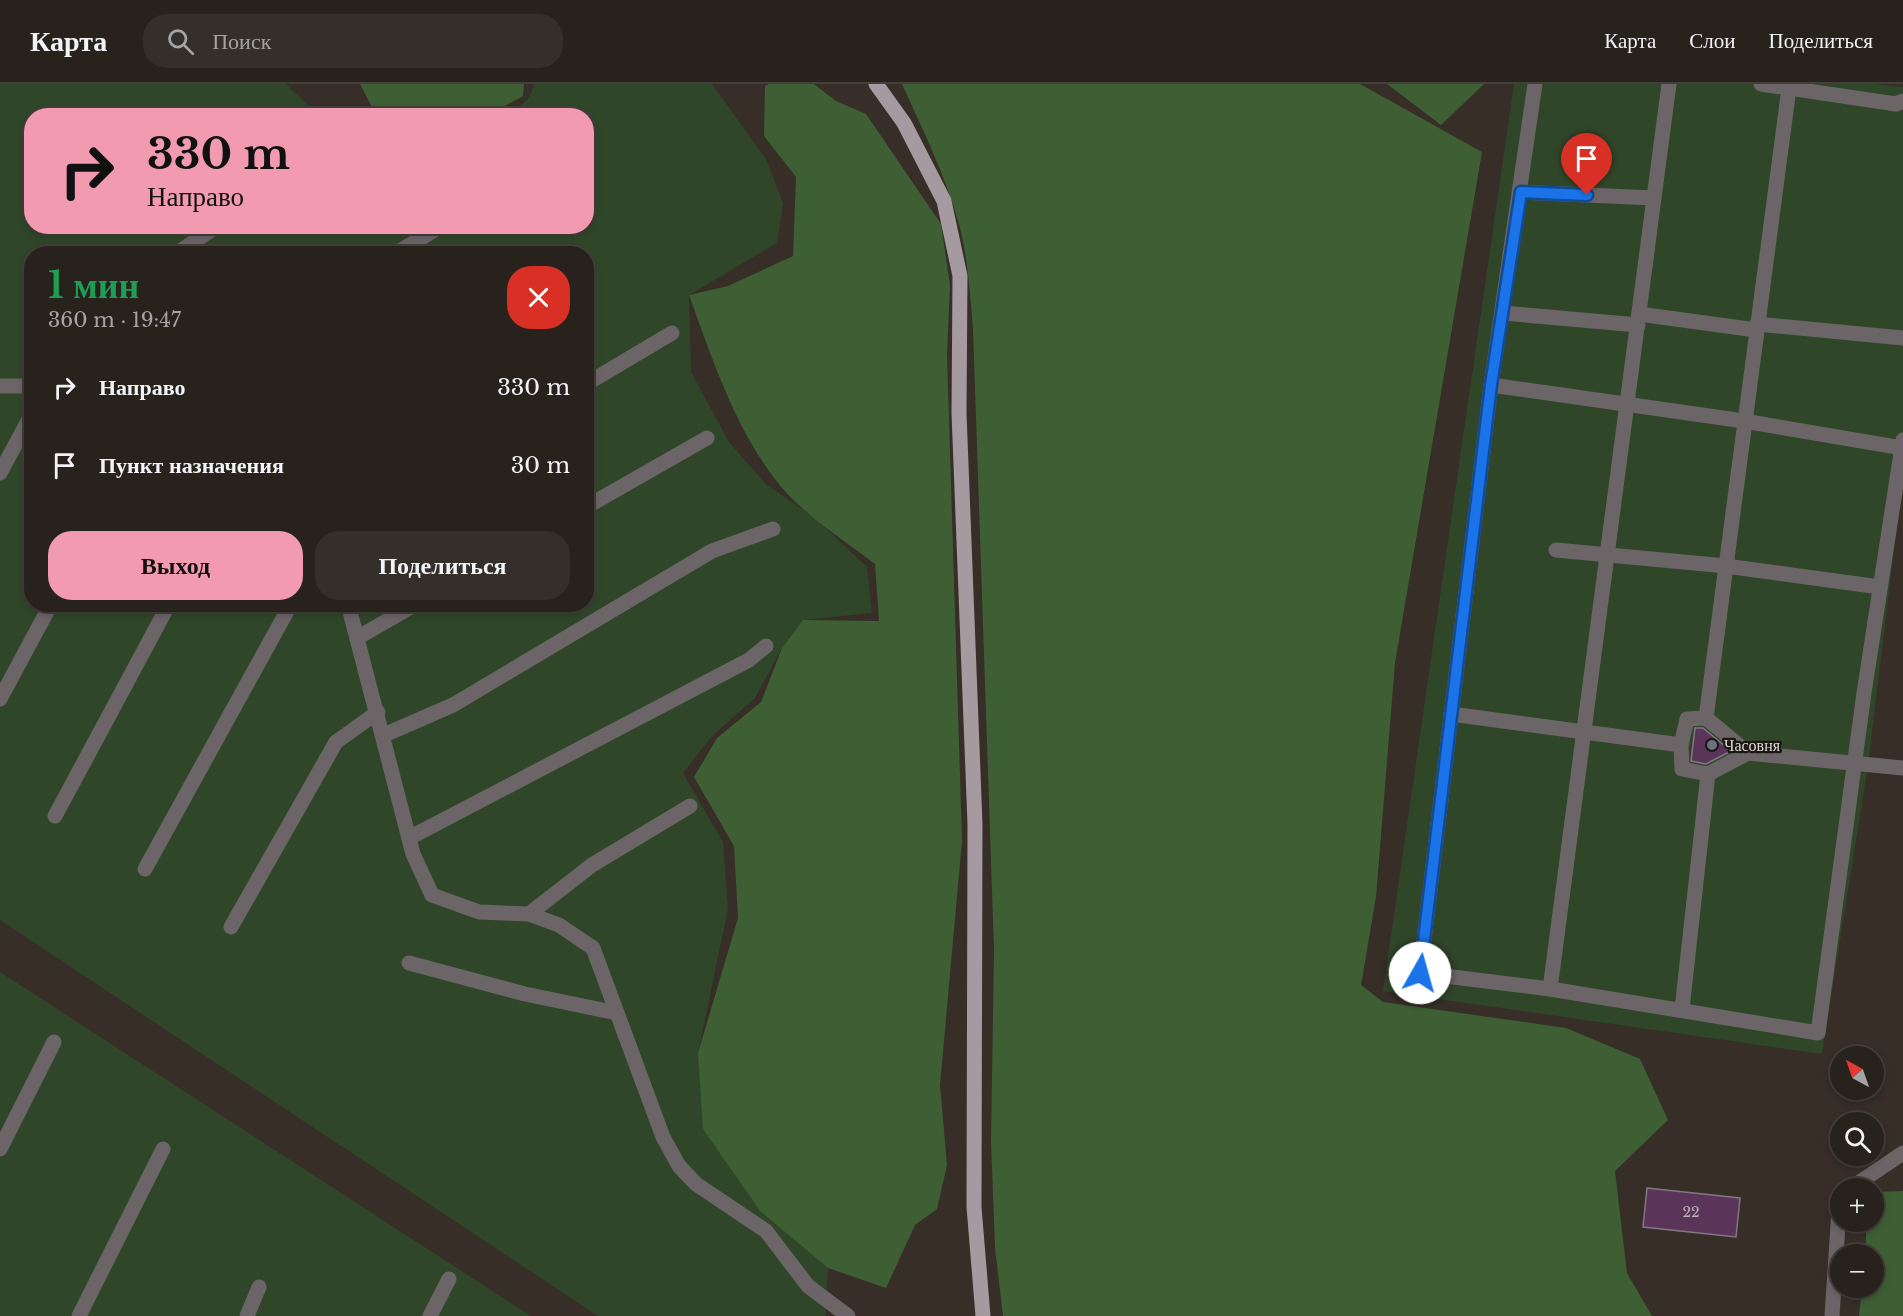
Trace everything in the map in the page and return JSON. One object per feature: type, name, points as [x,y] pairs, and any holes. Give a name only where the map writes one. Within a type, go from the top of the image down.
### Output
[{"type":"main road","points":[[876,84],[904,123],[944,201],[960,276],[959,413],[975,824],[974,1207],[982,1316]]},
{"type":"lane","points":[[1535,84],[1491,385],[1420,973],[1550,989],[1818,1033],[1880,587],[1897,516],[1903,440]]},
{"type":"lane","points":[[1550,989],[1669,84]]},
{"type":"lane","points":[[1761,84],[1896,104],[1903,101]]},
{"type":"lane","points":[[1706,718],[1789,88]]},
{"type":"lane","points":[[1521,192],[1654,198]]},
{"type":"lane","points":[[188,246],[205,234]]},
{"type":"lane","points":[[408,246],[428,234]]},
{"type":"lane","points":[[1503,313],[1638,319],[1903,338]]},
{"type":"lane","points":[[594,379],[672,333]]},
{"type":"lane","points":[[1491,385],[1744,421],[1903,448]]},
{"type":"lane","points":[[0,386],[24,386]]},
{"type":"lane","points":[[0,472],[24,428]]},
{"type":"lane","points":[[594,502],[707,438]]},
{"type":"lane","points":[[384,735],[453,705],[712,551],[773,529]]},
{"type":"lane","points":[[1556,550],[1726,566],[1880,587]]},
{"type":"lane","points":[[0,699],[47,612]]},
{"type":"lane","points":[[55,816],[165,612]]},
{"type":"lane","points":[[145,869],[287,612]]},
{"type":"lane","points":[[350,612],[384,735],[413,854],[432,895],[478,912],[529,914],[559,924],[593,948],[663,1137],[679,1166],[696,1184],[765,1231],[808,1286],[848,1316]]},
{"type":"lane","points":[[357,638],[402,612]]},
{"type":"lane","points":[[409,838],[749,660],[766,646]]},
{"type":"lane","points":[[231,927],[336,742],[378,712]]},
{"type":"lane","points":[[1450,714],[1681,745]]},
{"type":"lane","points":[[1748,753],[1706,718],[1687,719],[1681,745],[1682,769],[1708,774],[1748,753],[1903,768]]},
{"type":"lane","points":[[1682,1009],[1708,774]]},
{"type":"lane","points":[[529,914],[592,866],[690,806]]},
{"type":"lane","points":[[409,963],[525,994],[617,1013]]},
{"type":"lane","points":[[0,1149],[54,1042]]},
{"type":"lane","points":[[79,1316],[163,1149]]},
{"type":"lane","points":[[1866,1178],[1903,1153]]},
{"type":"lane","points":[[1832,1316],[1838,1232]]},
{"type":"lane","points":[[430,1316],[448,1279]]},
{"type":"lane","points":[[247,1316],[259,1287]]},
{"type":"green space","points":[[0,84],[286,84],[311,108],[24,108],[24,234],[594,234],[594,108],[514,108],[531,94],[534,84],[712,84],[766,159],[783,203],[777,243],[689,295],[691,372],[729,442],[766,484],[816,519],[867,567],[872,613],[803,620],[782,648],[755,698],[712,736],[683,773],[723,842],[728,909],[698,1053],[761,1212],[828,1268],[826,1316],[598,1316],[0,920]]},
{"type":"green space","points":[[360,84],[524,84],[523,96],[501,108],[372,108]]},
{"type":"green space","points":[[769,84],[814,84],[836,101],[866,114],[941,224],[950,285],[947,354],[962,841],[940,1085],[947,1165],[937,1209],[915,1225],[886,1288],[828,1268],[761,1212],[703,1129],[698,1053],[738,918],[734,846],[694,777],[717,738],[761,702],[782,648],[803,620],[879,621],[875,564],[808,514],[774,478],[735,413],[689,295],[728,286],[793,256],[796,177],[764,136],[765,86]]},
{"type":"green space","points":[[902,84],[1360,84],[1482,152],[1395,663],[1376,897],[1361,985],[1383,1002],[1566,1028],[1640,1059],[1668,1120],[1615,1171],[1627,1273],[1652,1316],[1003,1316],[995,1248],[991,1141],[994,950],[970,289],[959,224],[940,170]]},
{"type":"green space","points":[[1387,84],[1484,84],[1441,125]]},
{"type":"green space","points":[[1514,84],[1875,84],[1903,87],[1903,476],[1868,765],[1822,1054],[1383,991]]},
{"type":"green space","points":[[0,972],[531,1316],[0,1316]]},
{"type":"green space","points":[[1903,1191],[1903,1316],[1859,1316],[1861,1298],[1884,1298],[1884,1244],[1866,1244],[1866,1232],[1884,1232],[1884,1192]]},
{"type":"building","name":"Часовня","points":[[1695,728],[1703,728],[1731,751],[1706,764],[1691,761]]},
{"type":"building","points":[[1647,1188],[1740,1198],[1736,1237],[1643,1227]]},
{"type":"place","name":"Часовня","points":[[1712,745]]},
{"type":"route","points":[[1420,973],[1491,385],[1521,192],[1587,195]]}]
